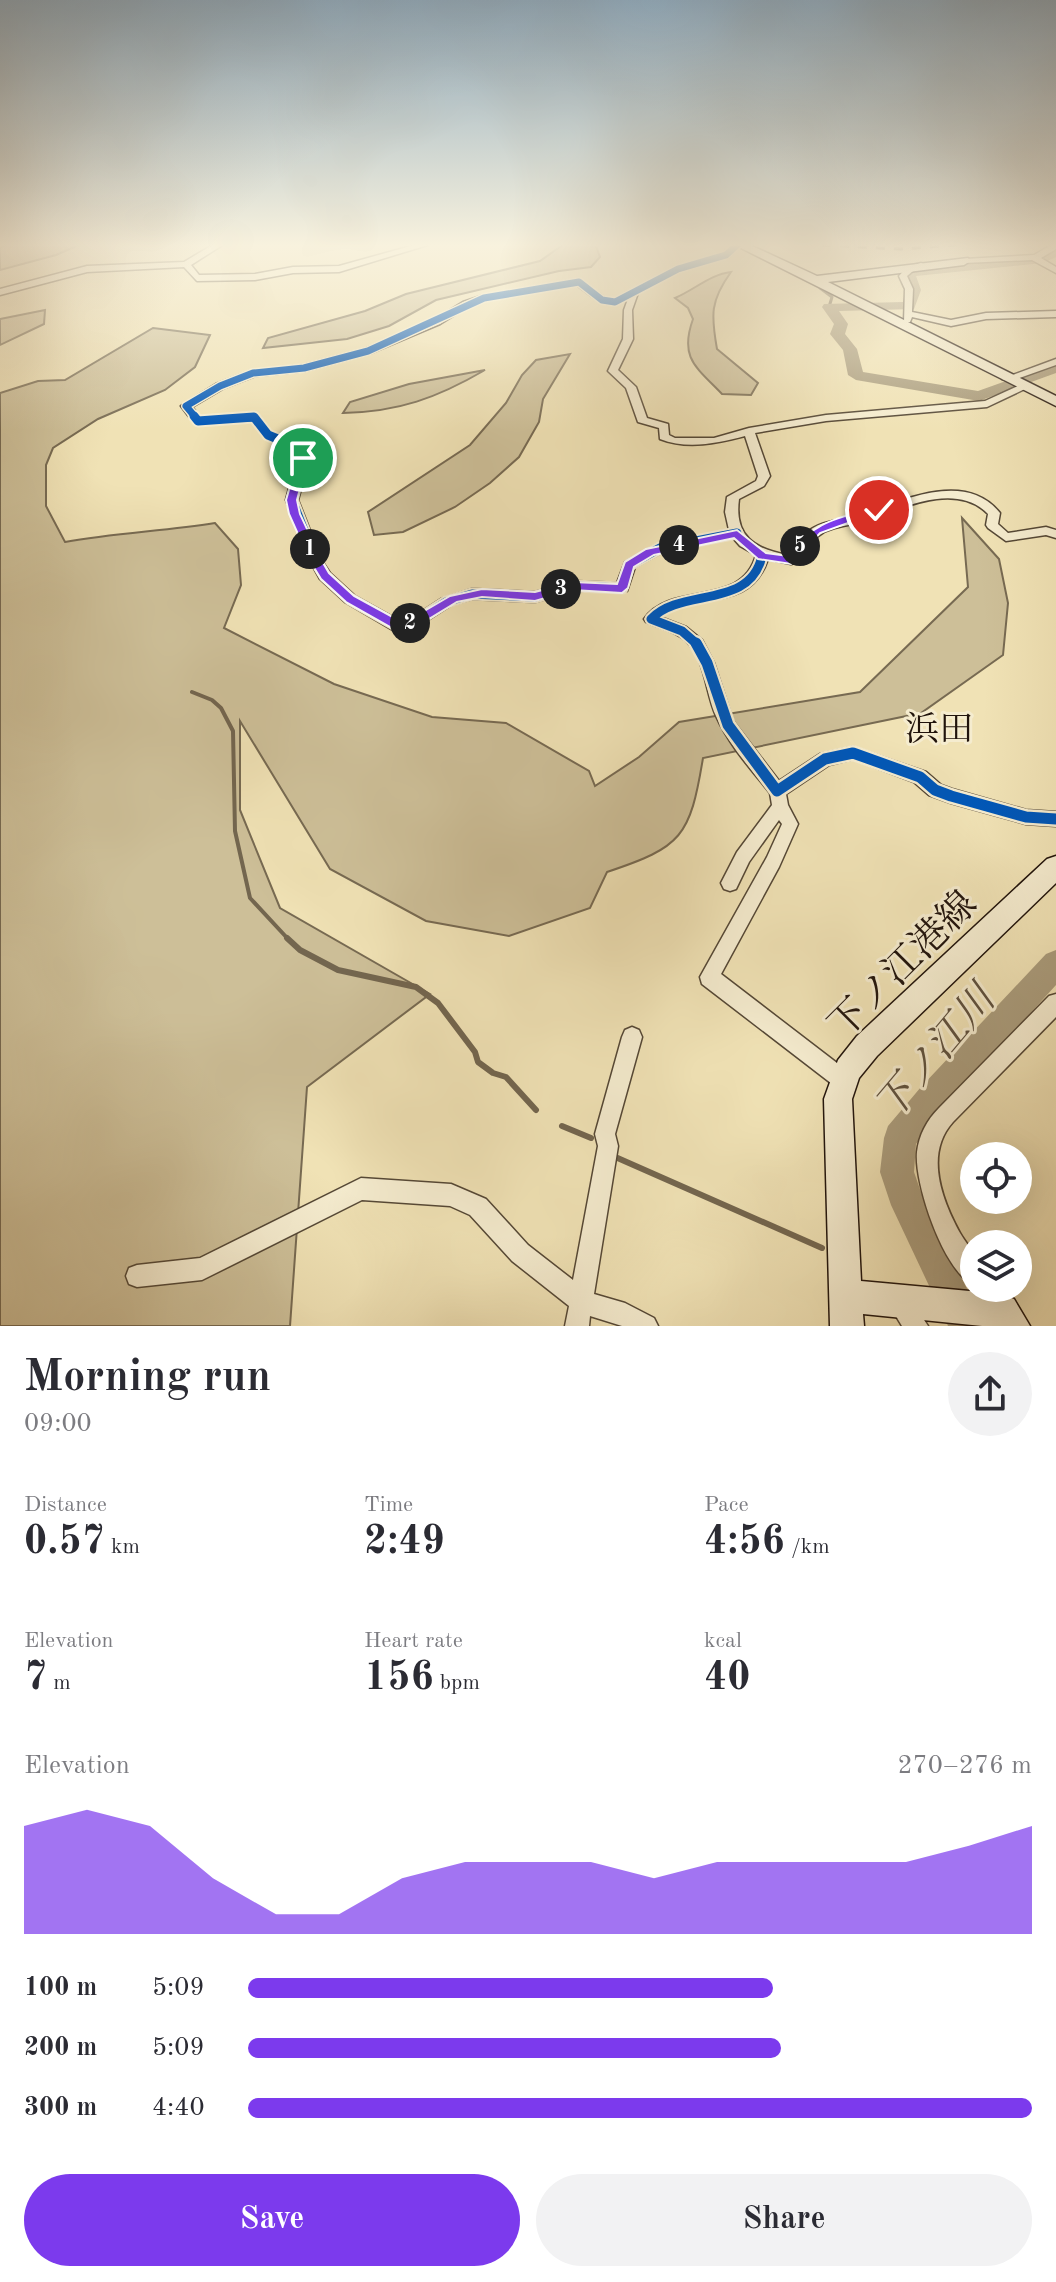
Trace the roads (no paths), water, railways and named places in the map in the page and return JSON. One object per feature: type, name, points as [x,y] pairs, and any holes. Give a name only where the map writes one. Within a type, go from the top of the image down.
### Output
[{"type":"main road","points":[[868,306],[906,313],[1008,380],[1056,402]]},
{"type":"main road","name":"下ノ江港線","points":[[846,1310],[837,1121],[843,1080],[867,1046],[1056,867]]},
{"type":"main road","points":[[846,1310],[999,1309]]},
{"type":"street","points":[[463,306],[429,326],[360,354],[304,368],[264,370],[235,379],[191,402],[186,409],[198,421],[254,417],[268,435],[297,447],[303,458],[292,500],[294,514],[325,576],[350,599],[396,625],[415,622],[454,599],[482,593],[535,597],[573,586],[622,588],[629,565],[650,551],[737,533]]},
{"type":"street","points":[[630,306],[628,339],[613,371],[631,387],[642,420],[664,426],[664,437],[674,441],[714,441],[749,431],[826,418],[987,404],[1024,387]]},
{"type":"street","points":[[907,306],[906,313],[951,323],[981,316],[1056,314]]},
{"type":"street","points":[[1020,314],[1056,321]]},
{"type":"street","points":[[1008,380],[1056,362]]},
{"type":"street","points":[[749,431],[764,476],[760,483],[733,497],[730,509],[737,533],[762,556],[791,560],[816,530],[908,500],[951,495],[987,504],[994,513],[992,525],[1006,537],[1046,531],[1056,534]]},
{"type":"street","points":[[762,556],[761,565],[736,591],[722,597],[670,605],[654,613],[651,619],[690,635],[695,642],[707,663],[712,689],[724,719],[778,799],[790,824],[773,862],[709,977],[843,1080]]},
{"type":"street","points":[[730,883],[778,799],[825,759],[853,753],[920,777],[935,790],[951,796],[1026,817],[1056,819]]},
{"type":"street","points":[[960,1254],[934,1198],[928,1171],[930,1138],[953,1109],[1056,1003]]},
{"type":"street","points":[[577,1326],[608,1146],[605,1134],[632,1037]]},
{"type":"street","points":[[137,1276],[202,1269],[361,1189],[433,1193],[451,1195],[478,1207],[520,1253],[583,1302],[625,1315],[646,1326]]},
{"type":"waterway","name":"下ノ江川","points":[[909,306],[829,307],[841,324],[837,334],[850,349],[856,375],[979,396],[1056,368]]},
{"type":"waterway","points":[[192,692],[212,700],[221,708],[233,731],[235,831],[250,898],[288,939]]},
{"type":"waterway","points":[[288,939],[300,950],[338,970],[416,987],[438,1003],[475,1052],[478,1062],[493,1073],[506,1077],[536,1110]]},
{"type":"waterway","name":"下ノ江川","points":[[967,1326],[908,1205],[897,1172],[900,1138],[932,1098],[1056,964]]},
{"type":"waterway","points":[[562,1126],[591,1138]]},
{"type":"waterway","points":[[613,1156],[822,1248]]},
{"type":"district","name":"浜田","points":[[939,728]]}]
